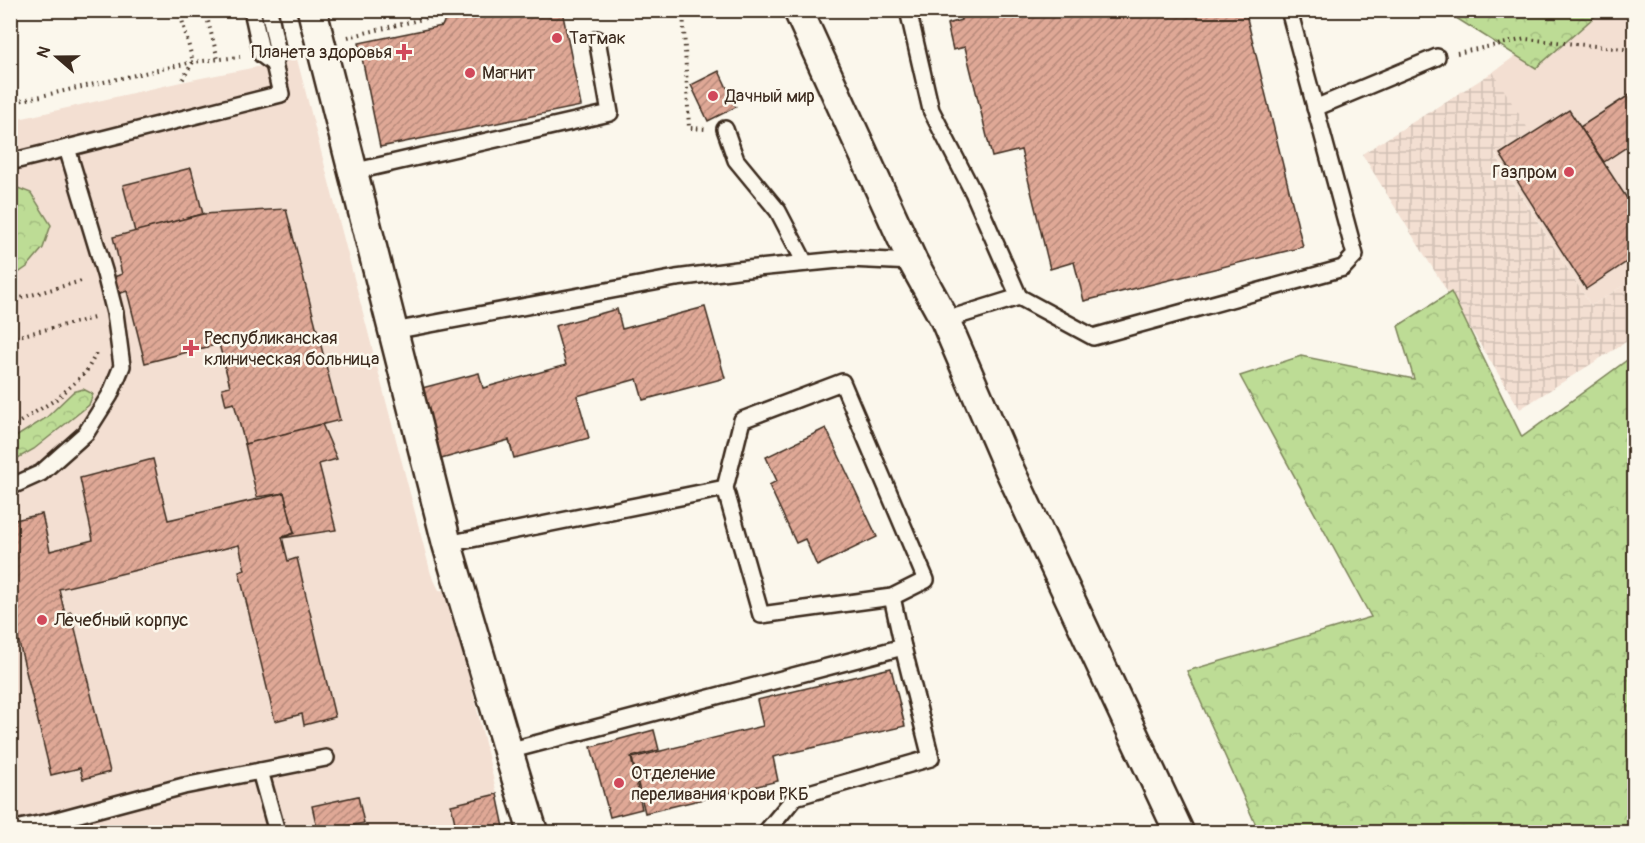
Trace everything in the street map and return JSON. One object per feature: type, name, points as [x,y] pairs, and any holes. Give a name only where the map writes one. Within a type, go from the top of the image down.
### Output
[{"type":"street","points":[[312,10],[447,544],[533,832]]},
{"type":"street","points":[[798,10],[913,262],[945,320],[1006,462],[1179,832]]},
{"type":"lane","points":[[10,162],[281,94],[252,10]]},
{"type":"lane","points":[[268,59],[278,53],[269,10]]},
{"type":"lane","points":[[908,10],[931,110],[973,192],[1018,297],[1093,337],[1343,268],[1355,255],[1289,10]]},
{"type":"lane","points":[[352,172],[610,113],[597,39]]},
{"type":"lane","points":[[1315,108],[1437,57]]},
{"type":"lane","points":[[725,129],[736,160],[778,211],[805,263]]},
{"type":"lane","points":[[10,487],[41,473],[86,433],[110,395],[122,366],[105,274],[67,148]]},
{"type":"lane","points":[[393,331],[676,279],[771,266],[849,259],[913,262]]},
{"type":"lane","points":[[945,320],[1018,297]]},
{"type":"lane","points":[[842,382],[926,580],[892,597],[761,615],[725,488],[742,420],[842,382]]},
{"type":"lane","points":[[447,544],[725,488]]},
{"type":"lane","points":[[766,832],[795,797],[931,758],[892,597]]},
{"type":"lane","points":[[508,751],[903,647]]},
{"type":"lane","points":[[10,830],[53,821],[184,786],[326,758]]},
{"type":"lane","points":[[260,771],[277,832]]},
{"type":"path","points":[[205,10],[218,59]]},
{"type":"path","points":[[320,43],[435,16],[442,10]]},
{"type":"path","points":[[683,10],[690,128],[725,129]]},
{"type":"path","points":[[181,16],[193,62],[181,82]]},
{"type":"path","points":[[1437,57],[1526,39],[1635,50]]},
{"type":"path","points":[[10,103],[193,62],[218,59],[268,59]]},
{"type":"path","points":[[10,301],[105,274]]},
{"type":"path","points":[[10,338],[111,314]]},
{"type":"path","points":[[10,428],[58,398],[86,372],[101,345],[111,314]]},
{"type":"shaded area","points":[[1578,11],[1634,11],[1634,279],[1591,306],[1495,153],[1493,72]]},
{"type":"shaded area","name":"Республиканская клиническая больница","points":[[297,59],[431,574],[439,590],[449,591],[506,832],[11,832],[10,121],[181,82]]},
{"type":"shaded area","points":[[1493,72],[1530,132],[1495,154],[1591,306],[1634,279],[1634,337],[1520,409],[1362,154]]},
{"type":"green space","points":[[1445,10],[1601,11],[1536,68]]},
{"type":"green space","points":[[10,185],[31,193],[51,225],[43,248],[27,267],[11,278]]},
{"type":"green space","points":[[1451,292],[1522,437],[1634,355],[1634,832],[1259,832],[1187,671],[1371,617],[1240,376],[1301,356],[1414,379],[1398,326]]},
{"type":"green space","points":[[83,389],[93,394],[89,405],[34,449],[11,462],[11,440],[46,418],[73,392]]},
{"type":"building","points":[[454,10],[478,10],[486,17],[516,10],[562,10],[581,106],[380,147],[359,43],[442,26],[448,13]]},
{"type":"building","points":[[959,10],[1245,10],[1303,247],[1084,301],[1074,262],[1050,269],[1021,150],[992,157],[965,47],[953,50],[947,24],[961,20]]},
{"type":"building","name":"Дачный мир","points":[[719,71],[736,107],[708,121],[691,85]]},
{"type":"building","points":[[1634,92],[1634,142],[1604,162],[1580,127]]},
{"type":"building","points":[[1569,110],[1634,209],[1634,257],[1586,289],[1500,154]]},
{"type":"building","points":[[191,168],[203,214],[135,232],[123,185]]},
{"type":"building","points":[[286,209],[340,420],[245,444],[234,403],[226,405],[222,388],[230,386],[219,344],[145,363],[127,291],[118,294],[114,277],[122,274],[113,237],[203,214]]},
{"type":"building","points":[[705,307],[725,378],[643,400],[637,379],[577,396],[589,438],[514,458],[509,440],[441,459],[422,388],[479,373],[483,388],[566,365],[555,326],[617,309],[622,329]]},
{"type":"building","points":[[322,424],[337,459],[319,464],[336,530],[282,538],[294,533],[284,493],[257,497],[245,444]]},
{"type":"building","points":[[826,428],[877,537],[817,566],[805,539],[796,543],[769,485],[777,481],[766,457]]},
{"type":"building","name":"Лечебный корпус","points":[[153,459],[168,520],[284,493],[294,533],[282,537],[288,561],[297,558],[335,717],[304,725],[302,714],[275,721],[239,572],[245,570],[239,545],[59,589],[65,614],[71,612],[110,772],[83,779],[80,768],[51,775],[15,626],[10,627],[10,521],[42,514],[50,551],[93,540],[80,478]]},
{"type":"building","points":[[891,668],[905,726],[773,757],[778,781],[645,813],[632,758],[763,726],[757,700]]},
{"type":"building","name":"Отделение переливания крови РКБ","points":[[654,730],[659,750],[631,757],[642,809],[610,817],[591,747]]},
{"type":"building","points":[[497,794],[505,832],[457,832],[451,805]]},
{"type":"building","points":[[358,796],[364,823],[318,832],[312,806]]},
{"type":"place","name":"Татмак","points":[[557,38]]},
{"type":"place","name":"Планета здоровья","points":[[404,52]]},
{"type":"place","name":"Магнит","points":[[470,73]]},
{"type":"place","name":"Дачный мир","points":[[713,96]]},
{"type":"place","name":"Газпром","points":[[1569,172]]},
{"type":"place","name":"Республиканская клиническая больница","points":[[191,348]]},
{"type":"place","name":"Лечебный корпус","points":[[42,620]]},
{"type":"place","name":"Отделение переливания крови РКБ","points":[[619,783]]}]
